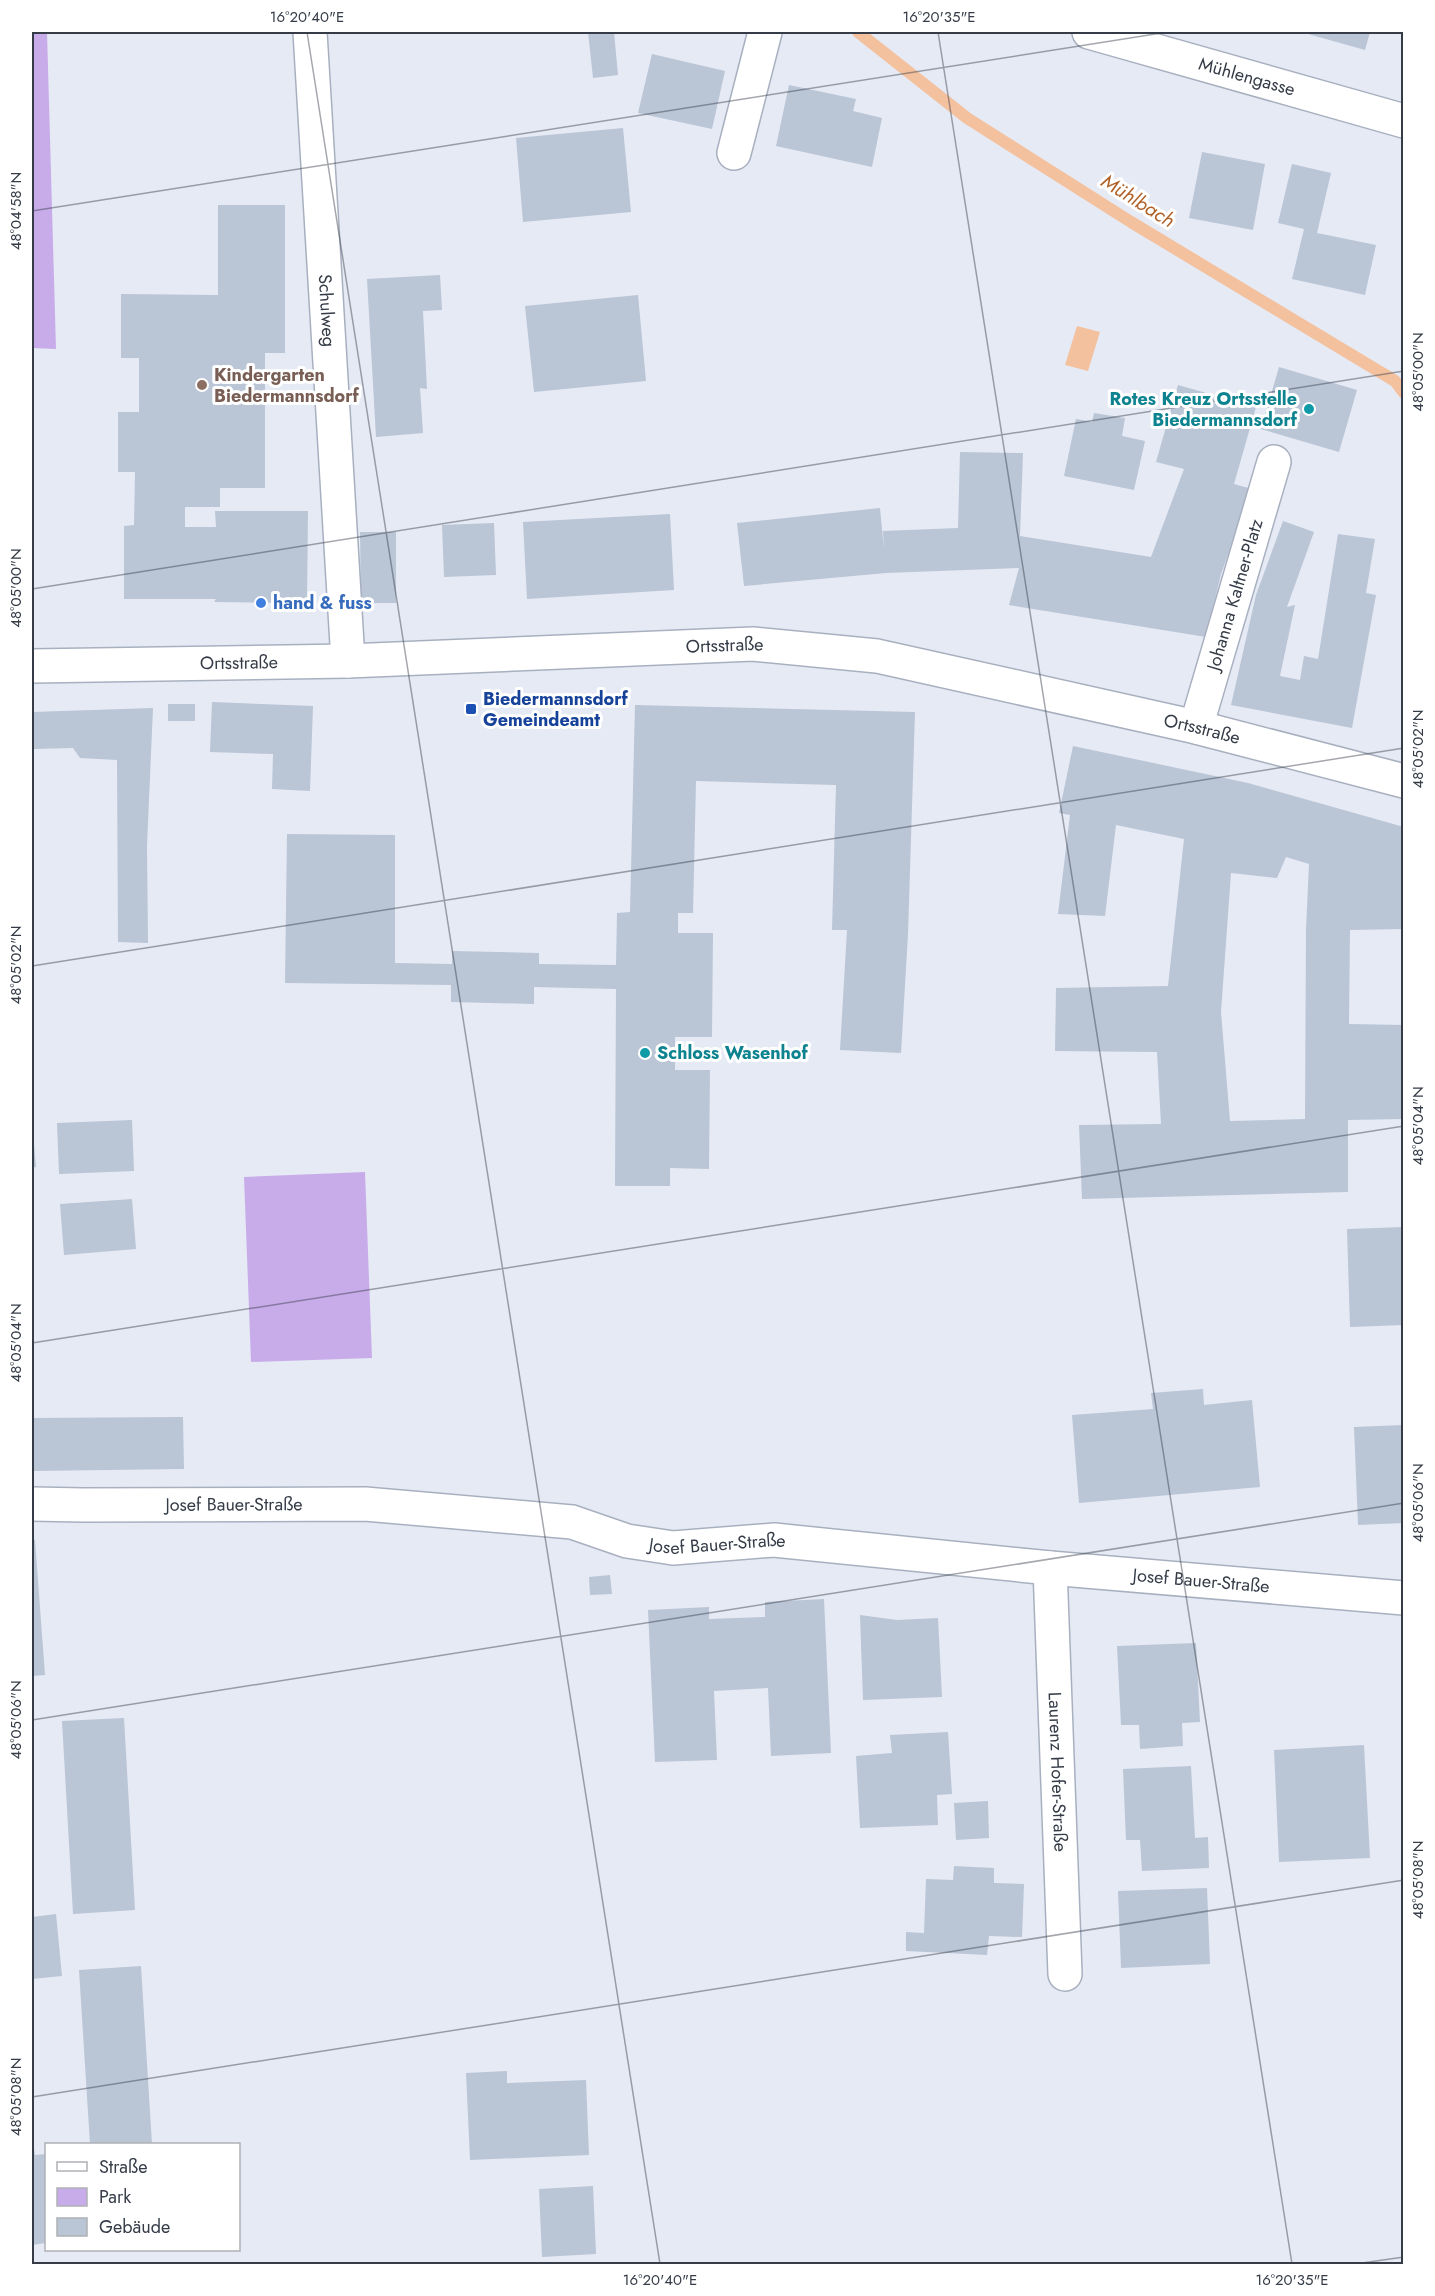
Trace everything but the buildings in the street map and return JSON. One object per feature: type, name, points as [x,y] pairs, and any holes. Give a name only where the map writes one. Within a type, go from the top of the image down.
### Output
[{"type":"street","name":"Schulweg","points":[[310,32],[348,661]]},
{"type":"street","points":[[734,153],[765,32]]},
{"type":"street","name":"Mühlengasse","points":[[1089,32],[1404,121]]},
{"type":"street","name":"Johanna Kaltner-Platz","points":[[1196,727],[1274,462]]},
{"type":"street","name":"Ortsstraße","points":[[32,666],[348,661],[753,644],[877,656],[1196,727],[1404,782]]},
{"type":"street","name":"Josef Bauer-Straße","points":[[32,1503],[83,1505],[365,1504],[572,1522],[627,1541],[673,1548],[774,1540],[1050,1568],[1404,1598]]},
{"type":"street","name":"Laurenz Hofer-Straße","points":[[1050,1568],[1065,1974]]},
{"type":"green space","points":[[32,32],[47,32],[56,349],[32,348]]},
{"type":"green space","points":[[365,1172],[372,1358],[251,1362],[244,1177]]},
{"type":"shaded area","points":[[1077,326],[1100,332],[1088,371],[1065,365]]},
{"type":"waterway","name":"Mühlbach","points":[[858,32],[967,118],[1131,222],[1395,381],[1404,393]]},
{"type":"place","name":"Kindergarten Biedermannsdorf","points":[[202,385]]},
{"type":"place","name":"Rotes Kreuz Ortsstelle Biedermannsdorf","points":[[1309,409]]},
{"type":"place","name":"hand & fuss","points":[[261,603]]},
{"type":"place","name":"Biedermannsdorf Gemeindeamt","points":[[471,709]]},
{"type":"place","name":"Schloss Wasenhof","points":[[645,1053]]}]
